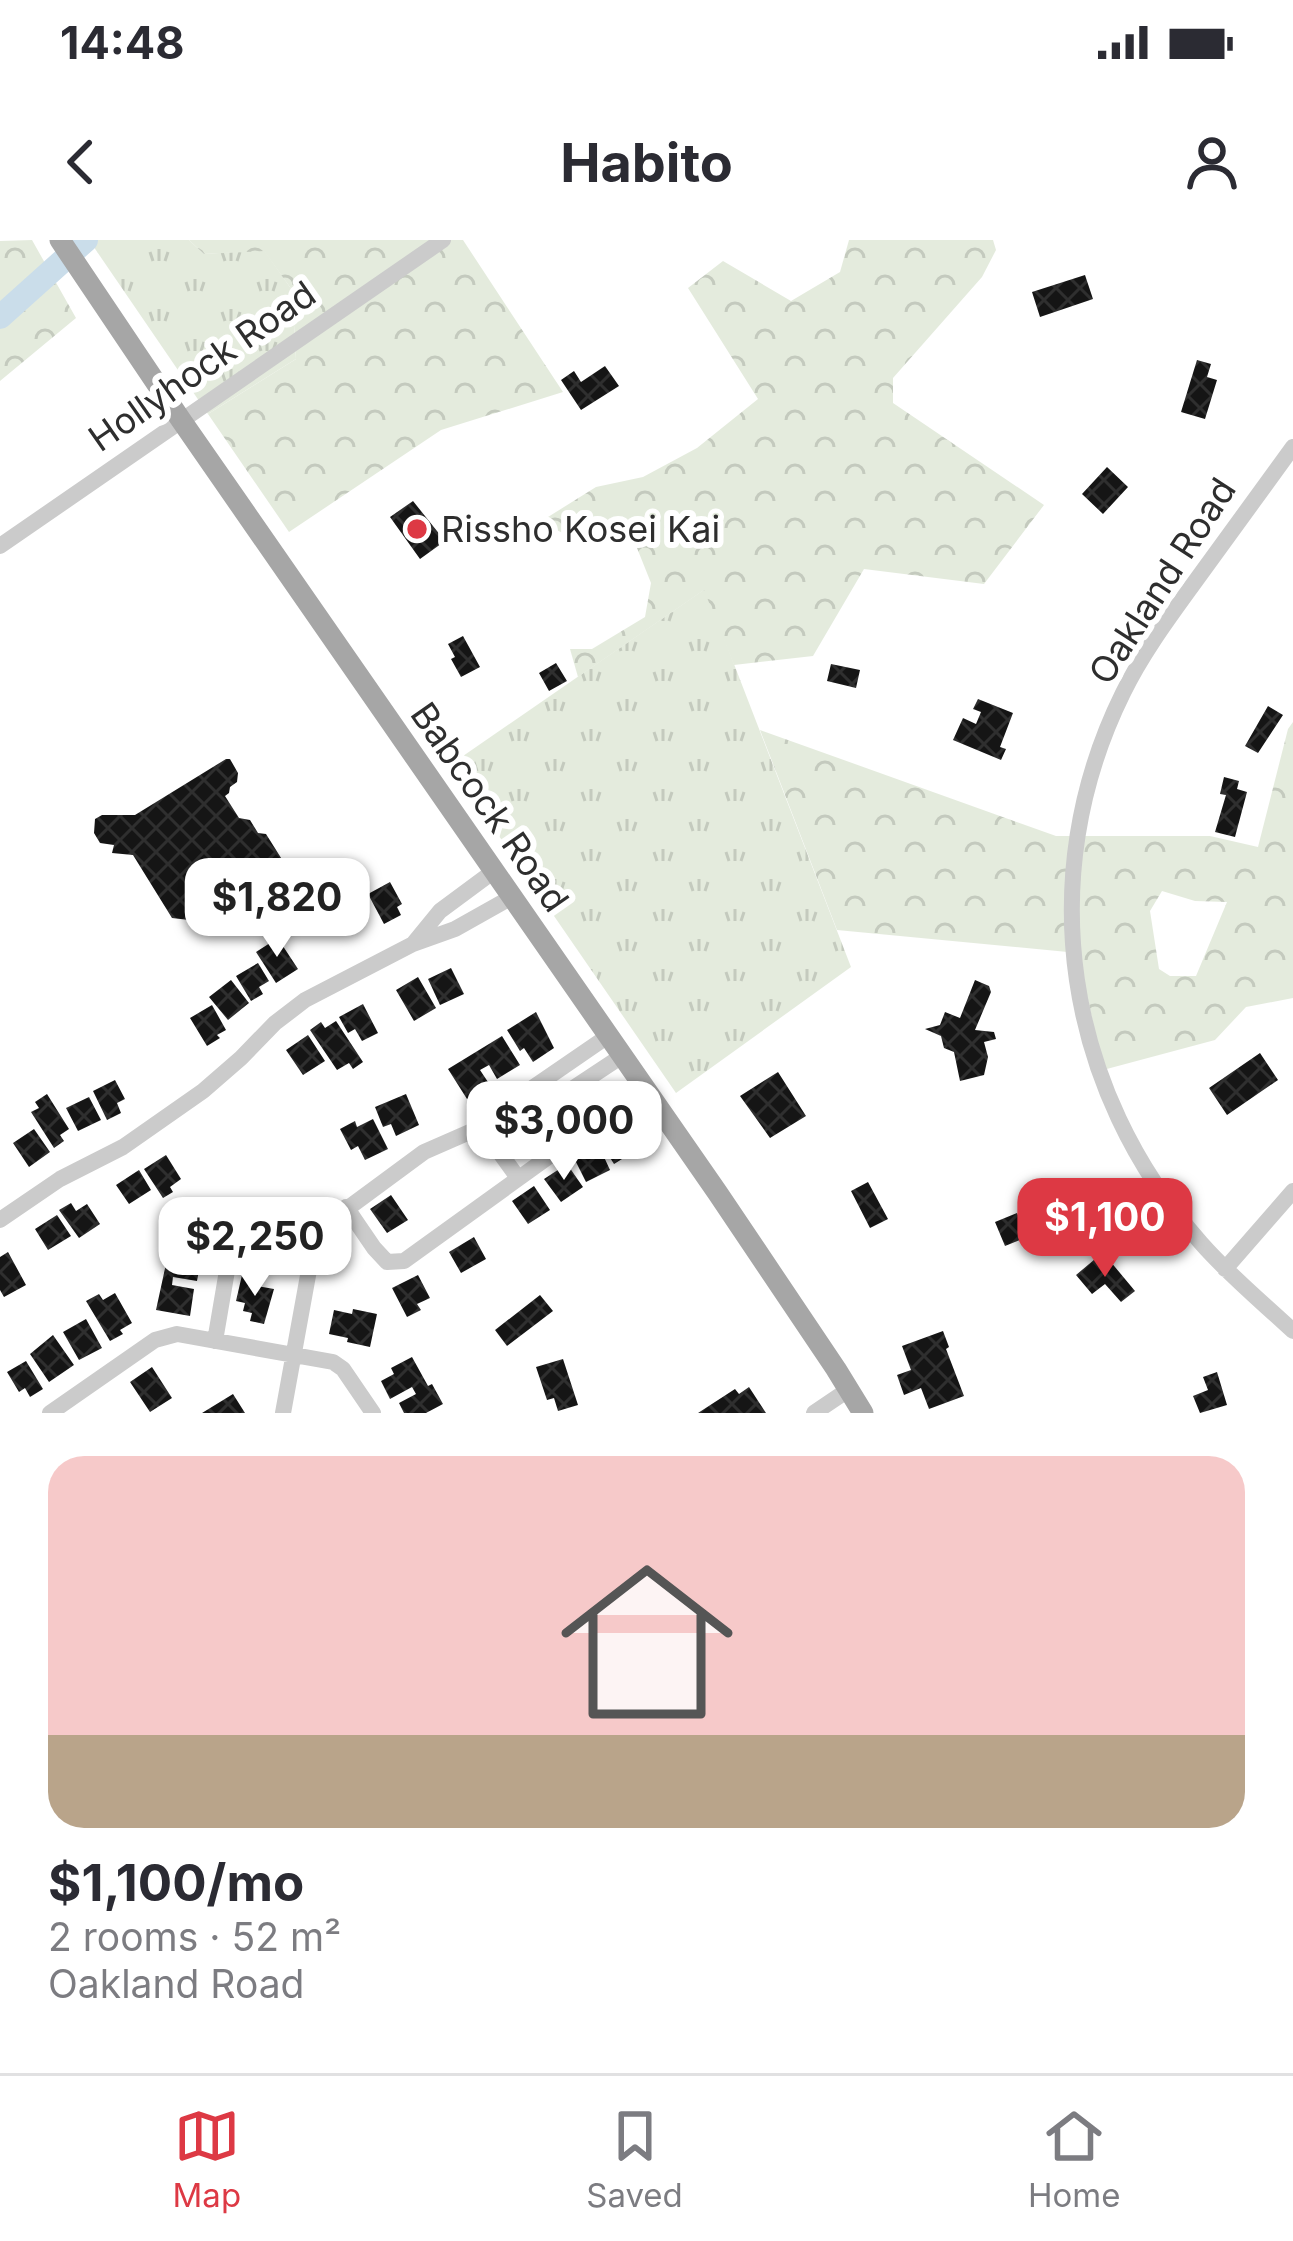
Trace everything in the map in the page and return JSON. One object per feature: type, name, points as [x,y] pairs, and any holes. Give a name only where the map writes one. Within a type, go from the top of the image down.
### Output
[{"type":"main road","name":"Babcock Road","points":[[60,240],[730,1210],[862,1412]]},
{"type":"street","name":"Hollyhock Road","points":[[0,546],[442,240]]},
{"type":"street","name":"Oakland Road","points":[[1293,446],[1166,623],[1124,692],[1084,800],[1070,900],[1072,946],[1090,1042],[1104,1086],[1141,1160],[1200,1243],[1293,1331]]},
{"type":"street","points":[[412,944],[440,910],[494,871]]},
{"type":"street","points":[[0,1220],[61,1179],[123,1147],[202,1091],[305,1000],[512,897]]},
{"type":"street","points":[[484,1132],[493,1115],[608,1036]]},
{"type":"street","points":[[283,1413],[315,1237],[328,1221],[440,1143],[472,1131],[504,1134],[622,1056]]},
{"type":"street","points":[[346,1208],[387,1262],[404,1261],[594,1124],[602,1112]]},
{"type":"street","points":[[484,1132],[518,1178]]},
{"type":"street","points":[[1225,1269],[1293,1191]]},
{"type":"street","points":[[215,1340],[230,1253],[224,1229]]},
{"type":"street","points":[[50,1413],[155,1340],[177,1334],[323,1359],[343,1369],[373,1413]]},
{"type":"street","points":[[814,1413],[848,1390]]},
{"type":"green space","points":[[32,240],[76,318],[0,381],[0,241]]},
{"type":"green space","points":[[89,240],[189,240],[204,254],[264,250],[292,290],[296,359],[208,414]]},
{"type":"green space","points":[[189,240],[463,240],[563,392],[441,430],[289,532],[208,414],[296,359],[292,290],[264,251],[204,254]]},
{"type":"green space","points":[[849,240],[993,240],[996,250],[982,277],[893,378],[893,403],[1044,505],[984,584],[864,569],[813,656],[734,665],[704,590],[578,677],[570,649],[592,649],[645,617],[651,583],[633,538],[573,538],[540,522],[596,487],[643,477],[697,448],[758,399],[688,288],[723,261],[791,301],[840,272]]},
{"type":"green space","points":[[705,589],[851,967],[676,1093],[450,765]]},
{"type":"green space","points":[[1293,722],[1293,998],[1246,1007],[1215,1040],[1103,1070],[1078,953],[837,930],[760,730],[1056,836],[1210,836],[1258,847]],"holes":[[[1162,891],[1195,901],[1227,902],[1196,976],[1170,976],[1159,969],[1150,911]]]},
{"type":"building","points":[[1085,275],[1093,299],[1040,317],[1032,292]]},
{"type":"building","points":[[1197,360],[1211,364],[1207,377],[1217,380],[1205,419],[1181,412]]},
{"type":"building","points":[[605,366],[619,386],[581,410],[561,380],[574,371],[581,382]]},
{"type":"building","points":[[1107,467],[1128,487],[1103,514],[1082,494]]},
{"type":"building","name":"Rissho Kosei Kai","points":[[413,501],[445,541],[420,559],[390,517]]},
{"type":"building","points":[[463,636],[480,667],[461,677],[448,644]]},
{"type":"building","points":[[556,663],[567,681],[549,691],[539,673]]},
{"type":"building","points":[[831,664],[860,670],[856,688],[827,681]]},
{"type":"building","points":[[978,699],[1013,713],[1000,747],[1006,749],[1001,760],[953,740],[963,718],[976,724],[981,712],[973,709]]},
{"type":"building","points":[[1268,706],[1283,715],[1258,753],[1245,746]]},
{"type":"building","points":[[226,759],[238,773],[225,796],[239,818],[250,820],[258,833],[266,834],[283,861],[241,886],[240,899],[217,912],[189,920],[172,918],[133,855],[112,853],[114,845],[100,843],[94,833],[95,819],[135,815]]},
{"type":"building","points":[[1224,777],[1239,781],[1237,789],[1247,792],[1235,837],[1215,832],[1226,795],[1220,794]]},
{"type":"building","points":[[390,882],[402,904],[397,907],[401,915],[384,924],[368,894]]},
{"type":"building","points":[[275,934],[298,969],[276,983],[256,952]]},
{"type":"building","points":[[258,963],[269,981],[259,987],[263,994],[251,1001],[236,976]]},
{"type":"building","points":[[451,968],[464,994],[440,1005],[428,979]]},
{"type":"building","points":[[418,977],[436,1008],[414,1021],[396,990]]},
{"type":"building","points":[[231,980],[249,1003],[228,1020],[209,997]]},
{"type":"building","points":[[975,980],[991,992],[975,1030],[994,1032],[996,1039],[984,1042],[988,1057],[984,1075],[960,1081],[954,1052],[944,1048],[941,1036],[925,1029],[940,1025],[945,1012],[960,1018]]},
{"type":"building","points":[[363,1004],[378,1033],[362,1041],[355,1029],[348,1033],[339,1017]]},
{"type":"building","points":[[212,1005],[226,1030],[207,1046],[190,1018]]},
{"type":"building","points":[[536,1012],[554,1048],[533,1062],[507,1030]]},
{"type":"building","points":[[336,1021],[363,1062],[353,1069],[349,1063],[337,1070],[310,1030],[321,1022],[325,1028]]},
{"type":"building","points":[[308,1035],[325,1061],[303,1075],[286,1050]]},
{"type":"building","points":[[502,1036],[520,1065],[497,1079],[489,1065],[480,1070],[490,1085],[467,1099],[448,1069]]},
{"type":"building","points":[[1260,1053],[1278,1080],[1227,1115],[1209,1088]]},
{"type":"building","points":[[778,1072],[806,1116],[770,1138],[740,1096]]},
{"type":"building","points":[[115,1080],[125,1099],[117,1103],[121,1113],[107,1120],[93,1091]]},
{"type":"building","points":[[47,1094],[69,1129],[54,1148],[31,1112],[39,1108],[35,1102]]},
{"type":"building","points":[[406,1094],[419,1125],[396,1136],[391,1124],[383,1127],[375,1107]]},
{"type":"building","points":[[89,1097],[101,1120],[78,1131],[66,1108]]},
{"type":"building","points":[[373,1119],[388,1149],[365,1160],[358,1146],[351,1150],[340,1129]]},
{"type":"building","points":[[623,1125],[638,1149],[614,1164],[599,1140]]},
{"type":"building","points":[[34,1129],[50,1152],[29,1167],[13,1143]]},
{"type":"building","points":[[599,1146],[610,1170],[586,1182],[574,1158]]},
{"type":"building","points":[[166,1155],[181,1179],[163,1198],[144,1169]]},
{"type":"building","points":[[567,1164],[583,1187],[561,1202],[544,1179]]},
{"type":"building","points":[[139,1170],[151,1190],[129,1204],[116,1185]]},
{"type":"building","points":[[868,1182],[888,1219],[870,1228],[851,1191]]},
{"type":"building","points":[[534,1186],[550,1210],[528,1224],[512,1201]]},
{"type":"building","points":[[391,1195],[408,1220],[387,1233],[370,1209]]},
{"type":"building","points":[[71,1203],[76,1211],[87,1204],[100,1224],[79,1238],[59,1210]]},
{"type":"building","points":[[251,1205],[292,1216],[284,1237],[263,1233],[262,1239],[283,1243],[279,1264],[263,1255],[262,1265],[241,1261],[244,1240],[250,1241]]},
{"type":"building","points":[[1017,1213],[1027,1237],[1005,1246],[995,1222]]},
{"type":"building","points":[[57,1215],[71,1236],[48,1250],[35,1229]]},
{"type":"building","points":[[474,1237],[486,1259],[461,1273],[449,1252]]},
{"type":"building","points":[[169,1250],[202,1255],[197,1281],[173,1277],[172,1285],[194,1289],[190,1316],[156,1310]]},
{"type":"building","points":[[8,1252],[26,1285],[4,1297],[0,1257]]},
{"type":"building","points":[[1095,1259],[1102,1267],[1110,1261],[1135,1291],[1121,1302],[1105,1284],[1092,1294],[1076,1275]]},
{"type":"building","points":[[242,1275],[258,1279],[257,1286],[274,1289],[264,1324],[250,1321],[252,1313],[243,1311],[245,1303],[236,1301]]},
{"type":"building","points":[[418,1275],[430,1298],[417,1304],[421,1310],[407,1317],[392,1288]]},
{"type":"building","points":[[115,1293],[132,1323],[110,1341],[86,1301]]},
{"type":"building","points":[[540,1295],[553,1311],[507,1346],[495,1330]]},
{"type":"building","points":[[353,1309],[377,1314],[370,1347],[329,1334],[334,1310],[352,1314]]},
{"type":"building","points":[[86,1319],[102,1348],[79,1360],[63,1332]]},
{"type":"building","points":[[943,1331],[964,1396],[929,1409],[921,1388],[904,1395],[897,1375],[911,1370],[902,1346]]},
{"type":"building","points":[[53,1335],[74,1365],[49,1382],[30,1354]]},
{"type":"building","points":[[412,1357],[443,1404],[426,1413],[404,1413],[399,1403],[416,1394],[412,1387],[390,1399],[381,1381],[394,1374],[391,1368]]},
{"type":"building","points":[[563,1359],[578,1405],[558,1411],[554,1398],[547,1400],[536,1367]]},
{"type":"building","points":[[26,1361],[43,1389],[30,1397],[25,1388],[19,1392],[7,1372]]},
{"type":"building","points":[[152,1367],[172,1398],[150,1412],[130,1382]]},
{"type":"building","points":[[1217,1372],[1227,1405],[1200,1413],[1193,1396],[1208,1390],[1203,1377]]},
{"type":"building","points":[[749,1387],[766,1413],[698,1413],[735,1389],[739,1394]]},
{"type":"building","points":[[233,1394],[245,1413],[202,1413]]},
{"type":"waterway","points":[[0,317],[86,240]]},
{"type":"place","name":"Rissho Kosei Kai","points":[[417,529]]}]
